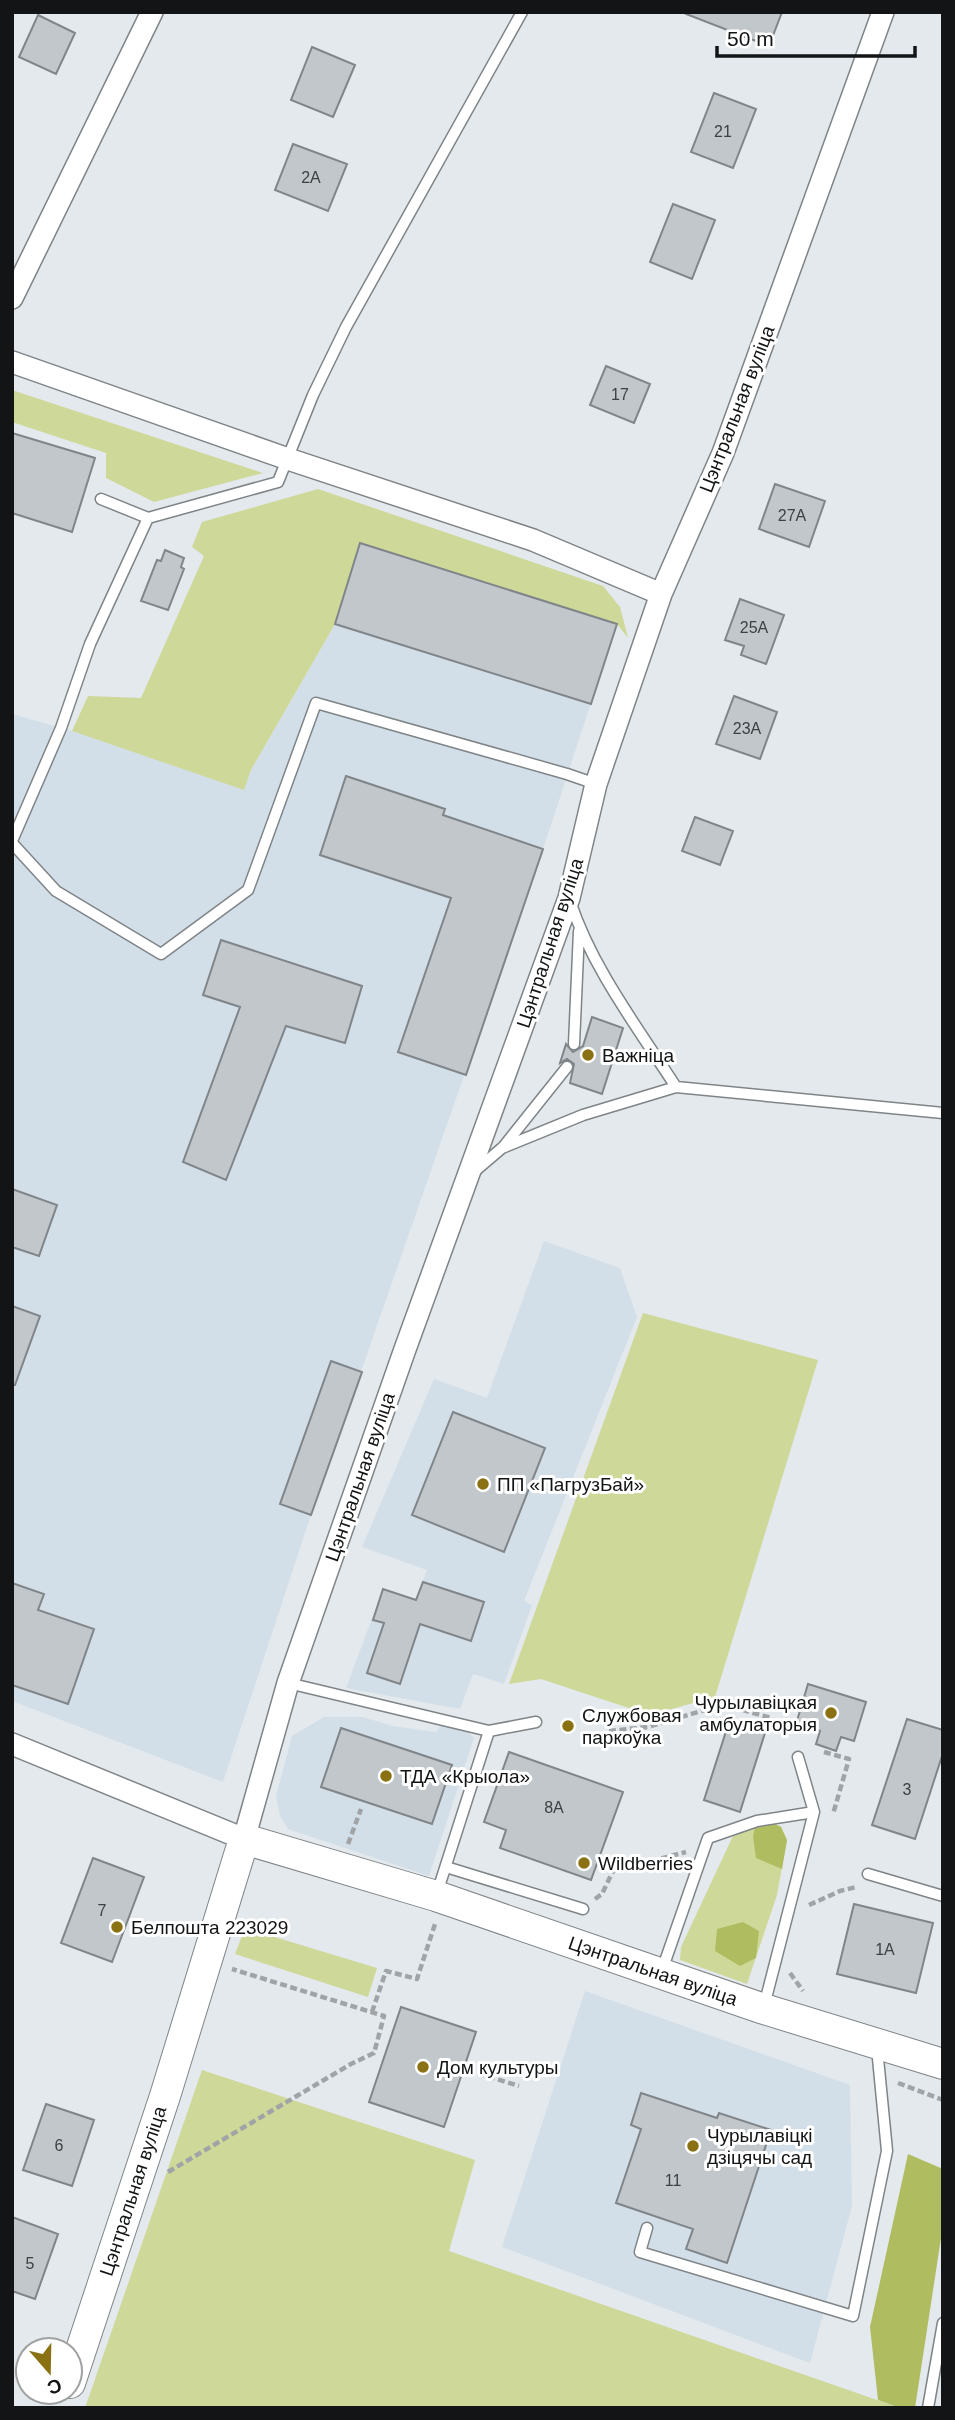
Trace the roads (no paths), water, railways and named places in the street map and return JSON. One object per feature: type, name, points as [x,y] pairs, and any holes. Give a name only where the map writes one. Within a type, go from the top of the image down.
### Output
[{"type":"street","points":[[12,298],[152,12]]},
{"type":"street","name":"Цэнтральная вуліца","points":[[84,2341],[208,1961],[288,1683],[404,1352],[569,898],[596,784],[661,594],[723,453],[883,12]]},
{"type":"street","points":[[12,362],[288,459],[533,540],[661,594]]},
{"type":"street","points":[[12,1744],[244,1839]]},
{"type":"street","name":"Цэнтральная вуліца","points":[[244,1839],[340,1868],[436,1907],[661,1973],[807,2023],[943,2064]]},
{"type":"lane","points":[[101,499],[148,518],[278,482],[313,395],[346,327],[522,12]]},
{"type":"lane","points":[[148,518],[90,644],[61,728],[12,842],[56,891],[161,954],[247,890],[316,704],[596,784]]},
{"type":"lane","points":[[569,898],[579,929],[676,1087]]},
{"type":"lane","points":[[575,1044],[579,929]]},
{"type":"lane","points":[[470,1175],[502,1148],[567,1067]]},
{"type":"lane","points":[[502,1148],[583,1115],[676,1087],[943,1113]]},
{"type":"lane","points":[[288,1683],[489,1731],[536,1722]]},
{"type":"lane","points":[[436,1907],[489,1731]]},
{"type":"lane","points":[[764,2008],[814,1812],[798,1757]]},
{"type":"lane","points":[[661,1973],[708,1838],[757,1821],[814,1812]]},
{"type":"lane","points":[[446,1867],[583,1909]]},
{"type":"lane","points":[[867,1874],[943,1896]]},
{"type":"lane","points":[[647,2228],[640,2252],[853,2316],[887,2151],[877,2045]]},
{"type":"lane","points":[[928,2408],[943,2323]]},
{"type":"place","name":"Важніца","points":[[588,1055]]},
{"type":"place","name":"ПП «ПагрузБай»","points":[[483,1484]]},
{"type":"place","name":"Чурылавіцкая амбулаторыя","points":[[831,1713]]},
{"type":"place","name":"Службовая паркоўка","points":[[568,1726]]},
{"type":"place","name":"ТДА «Крыола»","points":[[386,1776]]},
{"type":"place","name":"Wildberries","points":[[584,1863]]},
{"type":"place","name":"Белпошта 223029","points":[[117,1927]]},
{"type":"place","name":"Дом культуры","points":[[423,2067]]},
{"type":"place","name":"Чурылавіцкі дзіцячы сад","points":[[693,2146]]}]
